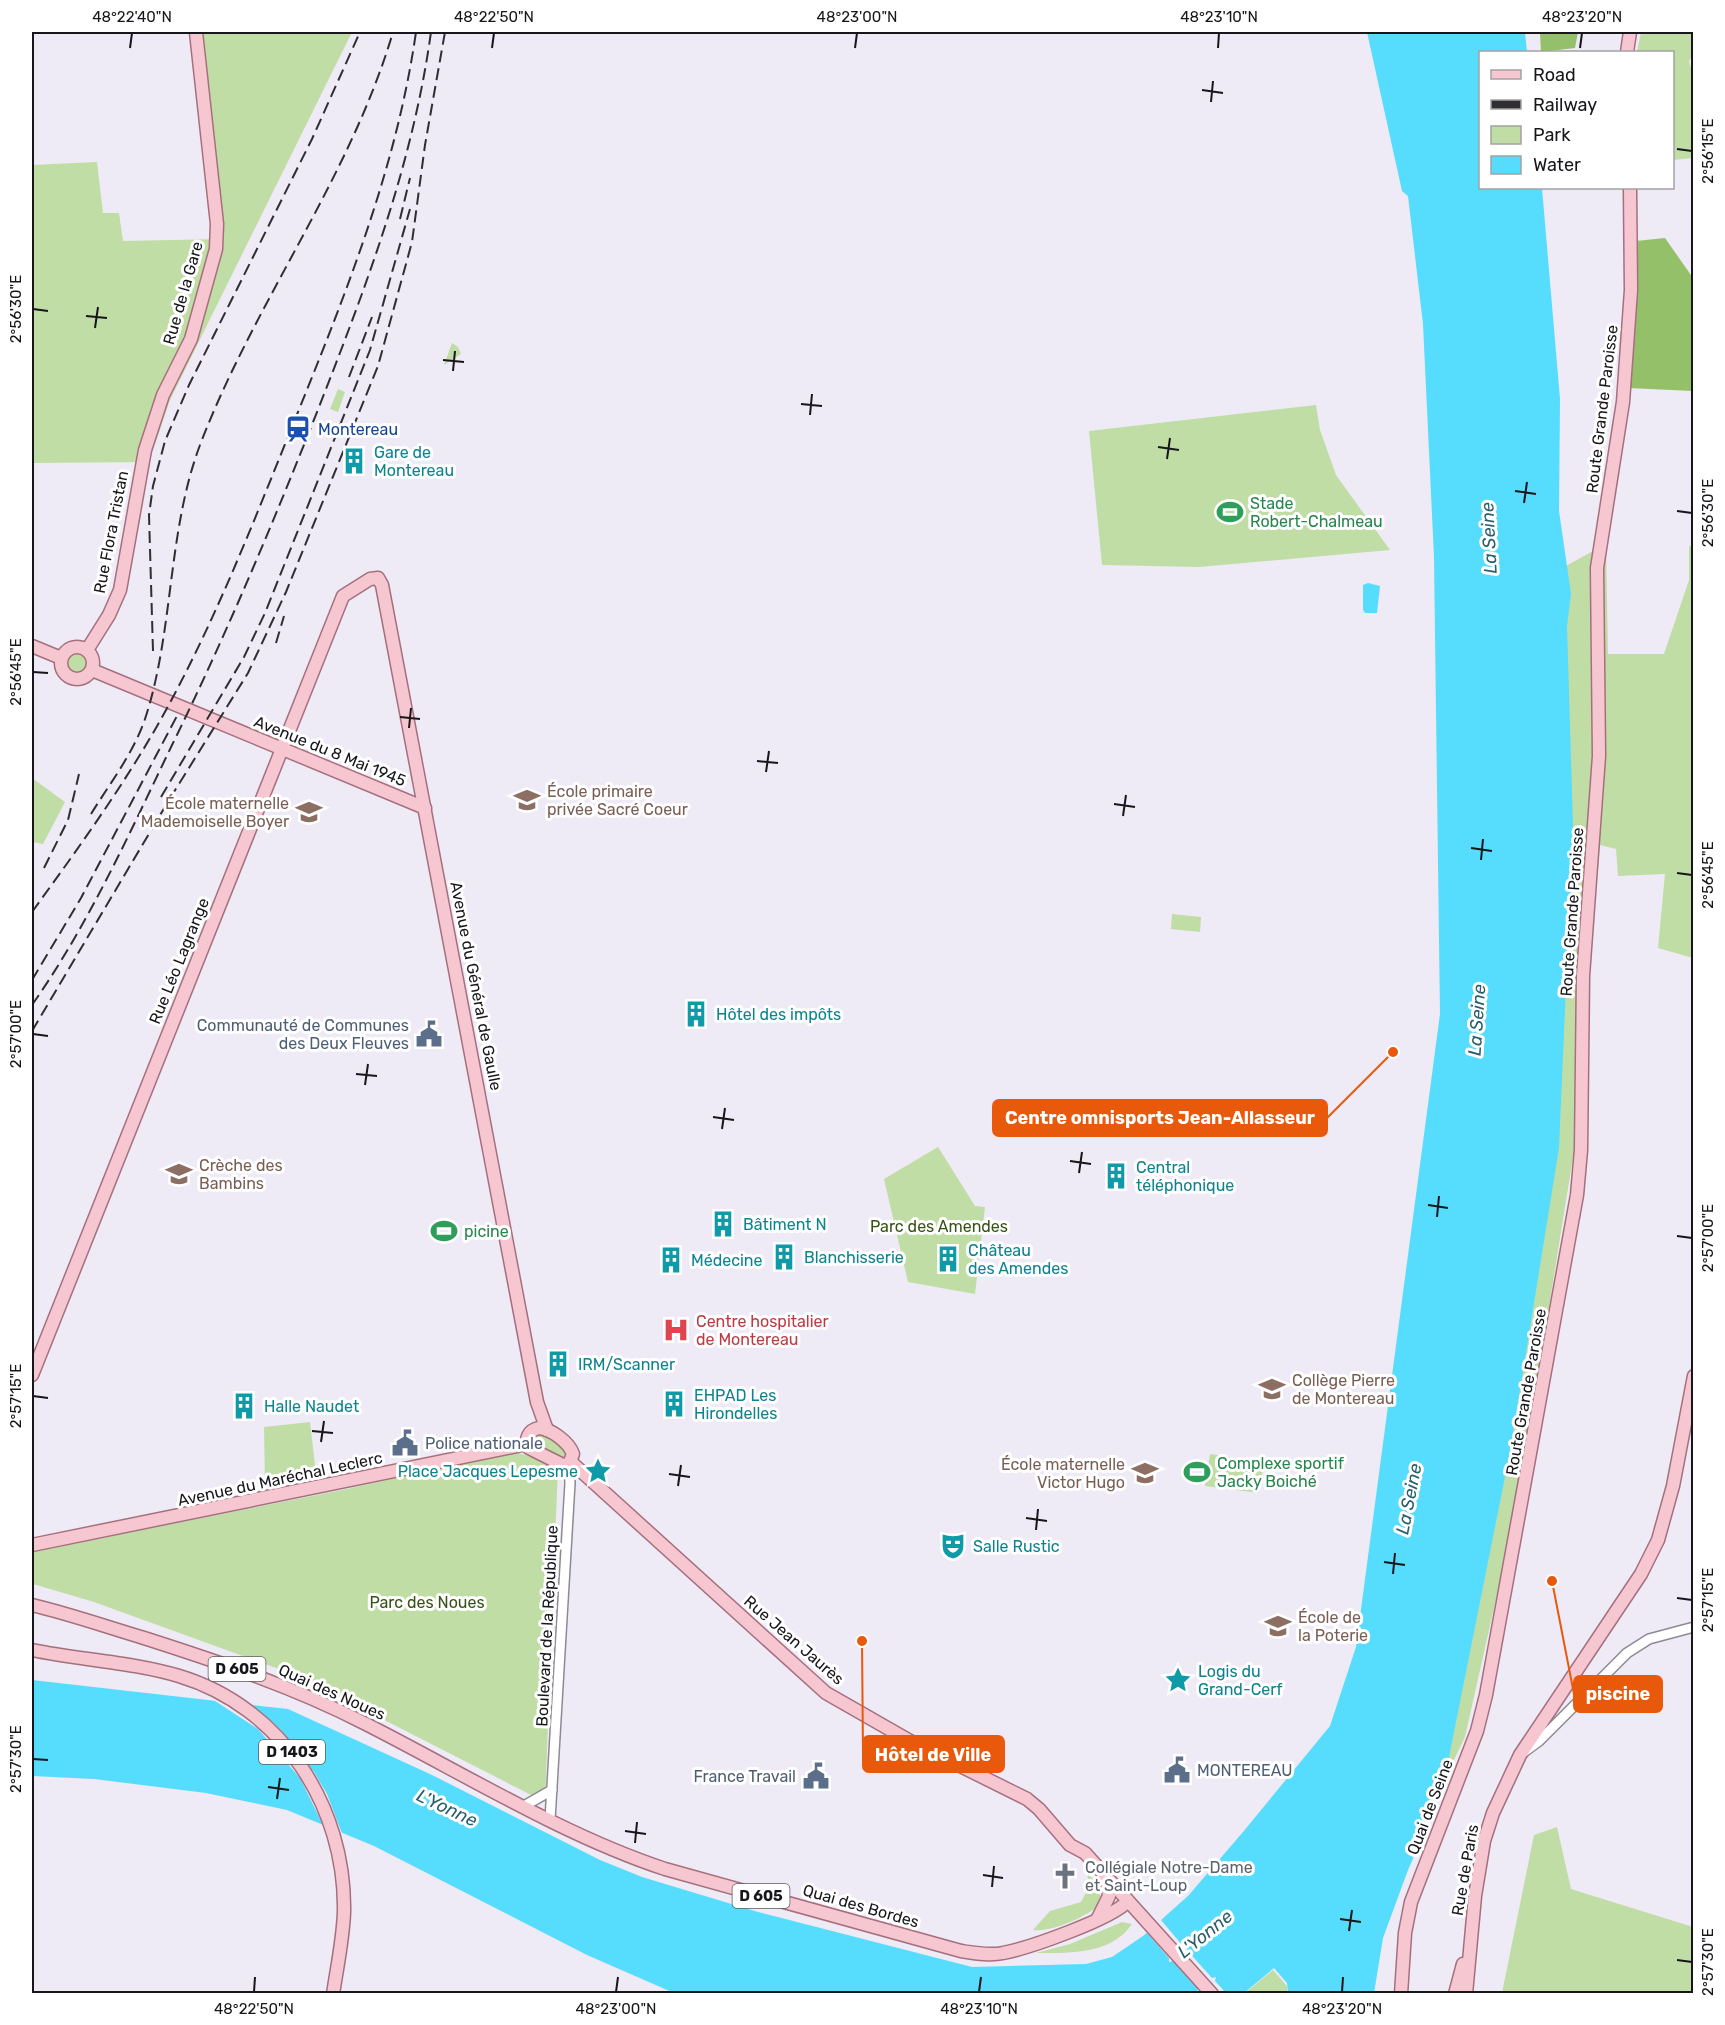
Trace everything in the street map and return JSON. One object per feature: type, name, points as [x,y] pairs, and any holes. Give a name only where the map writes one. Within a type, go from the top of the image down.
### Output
[{"type":"main road","name":"Rue de la Gare","points":[[145,450],[163,395],[191,339],[216,249],[217,224],[196,32]]},
{"type":"main road","points":[[1628,51],[1630,32]]},
{"type":"main road","name":"Route Grande Paroisse","points":[[1496,1633],[1527,1481],[1577,1196],[1581,1150],[1583,976],[1599,756],[1597,568],[1623,402],[1631,290],[1629,189]]},
{"type":"main road","name":"Rue Flora Tristan","points":[[87,650],[109,615],[120,590],[145,450]]},
{"type":"main road","name":"Rue Léo Lagrange","points":[[32,1375],[344,596],[370,579],[378,578]]},
{"type":"main road","name":"Avenue du Général de Gaulle","points":[[378,578],[382,585],[425,808],[541,1429]]},
{"type":"main road","points":[[32,646],[61,658]]},
{"type":"main road","points":[[72,647],[87,650],[93,659],[92,670],[84,678],[74,680],[61,669],[61,658],[72,647]]},
{"type":"main road","name":"Avenue du 8 Mai 1945","points":[[92,670],[425,808]]},
{"type":"main road","name":"Rue de Paris","points":[[1466,1994],[1470,1934],[1484,1841],[1493,1813],[1520,1755],[1641,1574],[1658,1540],[1673,1486],[1694,1376]]},
{"type":"main road","points":[[541,1429],[569,1445],[573,1454],[570,1463],[563,1465],[534,1451],[527,1444],[528,1435],[541,1429]]},
{"type":"main road","name":"Avenue du Maréchal Leclerc","points":[[34,1547],[527,1444]]},
{"type":"main road","name":"Rue Jean Jaurès","points":[[570,1463],[826,1693],[910,1741],[1027,1799],[1039,1809],[1070,1845],[1084,1854],[1143,1916],[1212,1994]]},
{"type":"main road","name":"D 605","points":[[32,1596],[55,1611]]},
{"type":"main road","name":"D 605","points":[[32,1605],[55,1611]]},
{"type":"main road","name":"Quai des Noues","points":[[55,1611],[244,1671],[308,1697],[363,1722],[550,1820]]},
{"type":"main road","name":"Quai de Seine","points":[[1401,1994],[1405,1933],[1411,1902],[1477,1731],[1496,1633]]},
{"type":"main road","name":"D 1403","points":[[32,1650],[145,1668],[180,1676],[232,1701],[267,1726],[293,1752],[317,1791],[327,1813],[339,1855],[344,1912],[333,1994]]},
{"type":"main road","name":"D 1403","points":[[32,1656],[60,1656]]},
{"type":"main road","name":"Quai des Bordes","points":[[550,1820],[627,1856],[665,1869],[960,1951],[1001,1954],[1096,1919],[1121,1908],[1128,1901]]},
{"type":"main road","points":[[1096,1919],[1105,1907],[1109,1896],[1107,1880]]},
{"type":"main road","name":"Rue de Paris","points":[[1455,1994],[1470,1934]]},
{"type":"street","name":"Boulevard de la République","points":[[550,1820],[570,1463]]},
{"type":"street","points":[[1520,1755],[1539,1741],[1627,1653],[1649,1639],[1694,1627]]},
{"type":"street","points":[[1558,1697],[1583,1696]]},
{"type":"street","points":[[1558,1697],[1570,1709]]},
{"type":"street","points":[[524,1806],[552,1790]]},
{"type":"green space","points":[[201,32],[352,32],[170,400],[149,462],[32,463],[32,165],[97,162],[103,213],[119,213],[123,241],[222,239]]},
{"type":"green space","points":[[1540,32],[1578,32],[1575,48],[1541,51]]},
{"type":"green space","points":[[1641,32],[1693,32],[1693,53],[1689,62],[1694,76],[1693,158],[1674,160],[1674,51],[1637,51]]},
{"type":"green space","points":[[1665,238],[1693,278],[1693,391],[1628,388],[1636,241]]},
{"type":"green space","points":[[452,343],[458,347],[461,354],[444,365]]},
{"type":"green space","points":[[338,389],[345,392],[338,412],[330,409]]},
{"type":"green space","name":"Stade Robert-Chalmeau","points":[[1316,405],[1320,430],[1336,475],[1390,550],[1199,567],[1102,565],[1089,431]]},
{"type":"green space","points":[[1606,544],[1608,654],[1664,654],[1689,580],[1689,546],[1693,546],[1693,958],[1658,948],[1665,874],[1618,876],[1616,849],[1600,845],[1574,1151],[1546,1325],[1502,1572],[1465,1737],[1440,1789],[1562,568]]},
{"type":"green space","points":[[78,652],[86,655],[89,663],[86,671],[78,674],[70,671],[67,663],[70,655]]},
{"type":"green space","points":[[32,778],[65,802],[43,844],[32,842]]},
{"type":"green space","points":[[1172,914],[1201,917],[1200,932],[1171,929]]},
{"type":"green space","name":"Parc des Amendes","points":[[938,1147],[975,1206],[985,1207],[975,1294],[908,1282],[884,1179]]},
{"type":"green space","points":[[310,1422],[316,1474],[265,1484],[264,1427]]},
{"type":"green space","points":[[543,1432],[564,1446],[568,1453],[565,1459],[535,1446],[532,1442],[534,1435]]},
{"type":"green space","name":"Parc des Noues","points":[[515,1452],[558,1465],[545,1802],[298,1676],[94,1602],[33,1584],[32,1552],[342,1490]]},
{"type":"green space","points":[[1210,1454],[1264,1462],[1259,1493],[1205,1486]]},
{"type":"green space","points":[[1557,1827],[1571,1889],[1693,1927],[1693,1993],[1502,1993],[1534,1835]]},
{"type":"green space","points":[[1087,1873],[1100,1886],[1101,1905],[1059,1926],[1033,1930],[1050,1911],[1081,1902],[1089,1887]]},
{"type":"green space","points":[[1122,1922],[1132,1924],[1113,1942],[1101,1947],[1075,1952],[1036,1953],[1070,1944]]},
{"type":"green space","points":[[1273,1970],[1287,1986],[1287,1993],[1245,1993]]},
{"type":"water","points":[[1367,32],[1525,32],[1527,51],[1479,51],[1479,189],[1542,189],[1560,399],[1559,511],[1571,594],[1567,626],[1573,825],[1559,1148],[1510,1452],[1442,1792],[1408,1870],[1383,1938],[1374,1993],[1288,1993],[1287,1983],[1274,1968],[1243,1994],[674,1993],[587,1955],[374,1846],[287,1810],[206,1793],[94,1779],[32,1776],[32,1680],[288,1709],[432,1775],[600,1860],[642,1877],[758,1912],[972,1967],[1086,1964],[1112,1957],[1143,1936],[1188,1896],[1330,1726],[1356,1647],[1440,1014],[1434,557],[1423,324],[1408,196],[1402,191]]},
{"type":"water","points":[[1368,583],[1380,586],[1377,613],[1365,613],[1363,610],[1363,585]]},
{"type":"pier","points":[[209,1697],[247,1701],[281,1730],[314,1772],[327,1794],[343,1836],[325,1829],[300,1778],[258,1729]]},
{"type":"pier","points":[[1163,1914],[1165,1916],[1161,1920],[1183,1946],[1188,1945],[1187,1950],[1212,1978],[1216,1977],[1215,1981],[1226,1993],[1197,1993],[1198,1989],[1173,1961],[1169,1962],[1169,1958],[1147,1933],[1142,1936],[1141,1934]]},
{"type":"railway","points":[[153,651],[149,515],[153,486],[165,441],[189,385],[312,139],[360,32]]},
{"type":"railway","points":[[91,814],[128,756],[145,719],[161,651],[176,547],[189,478],[200,445],[247,341],[352,138],[375,86],[393,32]]},
{"type":"railway","points":[[32,912],[88,834],[158,725],[224,592],[317,366],[369,225],[397,130],[416,32]]},
{"type":"railway","points":[[32,1005],[72,942],[125,844],[193,702],[285,492],[354,315],[386,222],[413,129],[431,32]]},
{"type":"railway","points":[[32,1031],[169,800],[248,673],[286,592],[378,366],[412,242],[425,145],[445,32]]},
{"type":"railway","points":[[400,219],[410,178]]},
{"type":"railway","points":[[161,797],[244,657],[265,613],[370,350],[410,209]]},
{"type":"railway","points":[[349,377],[372,317]]},
{"type":"railway","points":[[276,643],[284,616]]},
{"type":"railway","points":[[32,980],[81,898],[178,714]]},
{"type":"railway","points":[[44,868],[68,820],[79,774]]},
{"type":"place","name":"Montereau","points":[[298,429]]},
{"type":"place","name":"Gare de Montereau","points":[[354,461]]},
{"type":"place","name":"Stade Robert-Chalmeau","points":[[1230,512]]},
{"type":"place","name":"École primaire privée Sacré Coeur","points":[[527,800]]},
{"type":"place","name":"École maternelle Mademoiselle Boyer","points":[[309,812]]},
{"type":"place","name":"Hôtel des impôts","points":[[696,1014]]},
{"type":"place","name":"Communauté de Communes des Deux Fleuves","points":[[429,1034]]},
{"type":"place","name":"Centre omnisports Jean-Allasseur","points":[[1393,1052]]},
{"type":"place","name":"Crèche des Bambins","points":[[179,1174]]},
{"type":"place","name":"Central téléphonique","points":[[1116,1176]]},
{"type":"place","name":"Bâtiment N","points":[[723,1224]]},
{"type":"place","name":"picine","points":[[444,1231]]},
{"type":"place","name":"Blanchisserie","points":[[784,1257]]},
{"type":"place","name":"Château des Amendes","points":[[948,1259]]},
{"type":"place","name":"Médecine","points":[[671,1260]]},
{"type":"place","name":"Centre hospitalier de Montereau","points":[[676,1330]]},
{"type":"place","name":"IRM/Scanner","points":[[558,1364]]},
{"type":"place","name":"Collège Pierre de Montereau","points":[[1272,1389]]},
{"type":"place","name":"EHPAD Les Hirondelles","points":[[674,1404]]},
{"type":"place","name":"Halle Naudet","points":[[244,1406]]},
{"type":"place","name":"Police nationale","points":[[405,1443]]},
{"type":"place","name":"Place Jacques Lepesme","points":[[598,1471]]},
{"type":"place","name":"Complexe sportif Jacky Boiché","points":[[1197,1472]]},
{"type":"place","name":"École maternelle Victor Hugo","points":[[1145,1473]]},
{"type":"place","name":"Salle Rustic","points":[[953,1546]]},
{"type":"place","name":"piscine","points":[[1552,1581]]},
{"type":"place","name":"École de la Poterie","points":[[1278,1626]]},
{"type":"place","name":"Hôtel de Ville","points":[[862,1641]]},
{"type":"place","name":"Logis du Grand-Cerf","points":[[1178,1680]]},
{"type":"place","name":"MONTEREAU","points":[[1177,1770]]},
{"type":"place","name":"France Travail","points":[[816,1776]]},
{"type":"place","name":"Collégiale Notre-Dame et Saint-Loup","points":[[1065,1876]]},
{"type":"water label","name":"La Seine","points":[[1489,538]]},
{"type":"water label","name":"La Seine","points":[[1477,1020]]},
{"type":"water label","name":"La Seine","points":[[1409,1499]]},
{"type":"water label","name":"L'Yonne","points":[[447,1808]]},
{"type":"water label","name":"L'Yonne","points":[[1205,1934]]}]
